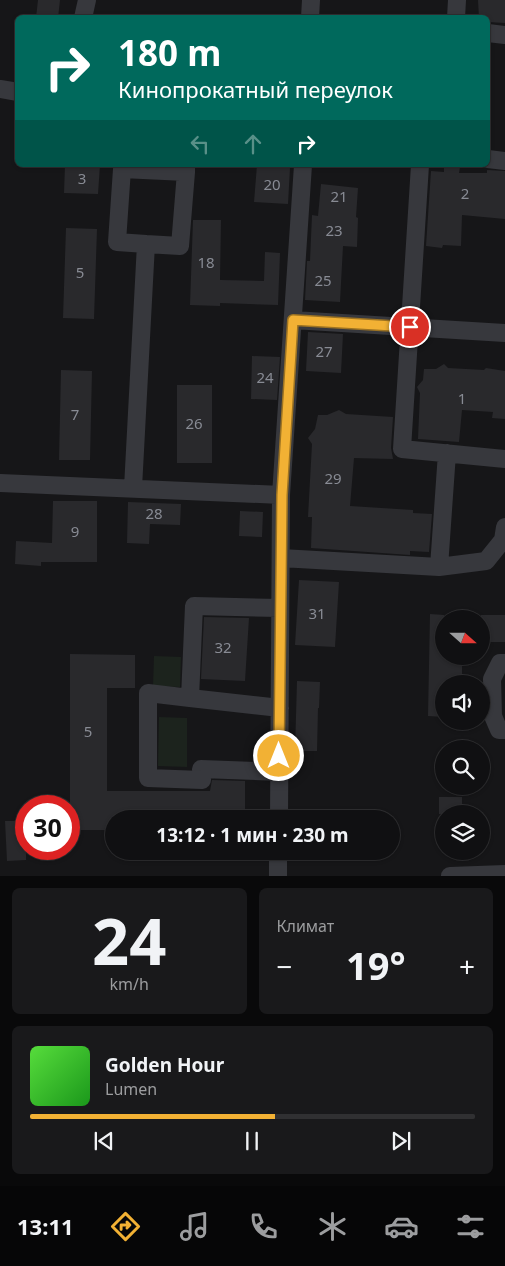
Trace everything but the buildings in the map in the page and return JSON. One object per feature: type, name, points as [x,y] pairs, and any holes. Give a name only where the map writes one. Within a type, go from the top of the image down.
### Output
[{"type":"street","points":[[84,15],[87,0]]},
{"type":"street","points":[[310,15],[311,0]]},
{"type":"street","points":[[456,0],[456,15]]},
{"type":"street","points":[[490,33],[505,35]]},
{"type":"street","points":[[0,89],[15,92]]},
{"type":"street","points":[[490,159],[505,161]]},
{"type":"street","points":[[279,810],[282,495],[303,167]]},
{"type":"street","points":[[420,167],[402,449],[505,459]]},
{"type":"street","points":[[186,168],[180,246],[117,242],[122,169],[186,168]]},
{"type":"street","points":[[133,488],[146,244]]},
{"type":"street","points":[[293,320],[505,334]]},
{"type":"street","points":[[439,567],[447,453]]},
{"type":"street","points":[[0,484],[282,495]]},
{"type":"street","points":[[281,558],[439,567],[486,561],[503,540],[505,527]]},
{"type":"street","points":[[190,698],[194,606],[280,608]]},
{"type":"street","points":[[505,663],[500,663],[492,679],[493,716],[500,730],[505,730]]},
{"type":"street","points":[[279,772],[202,770],[202,780],[148,778],[148,693],[280,708]]},
{"type":"street","points":[[278,860],[278,876]]},
{"type":"street","points":[[450,876],[505,874]]},
{"type":"shaded area","points":[[154,656],[181,657],[180,687],[153,686]]},
{"type":"shaded area","points":[[159,717],[187,718],[187,767],[158,766]]},
{"type":"route","points":[[279,756],[282,495],[293,320],[410,327]]}]
